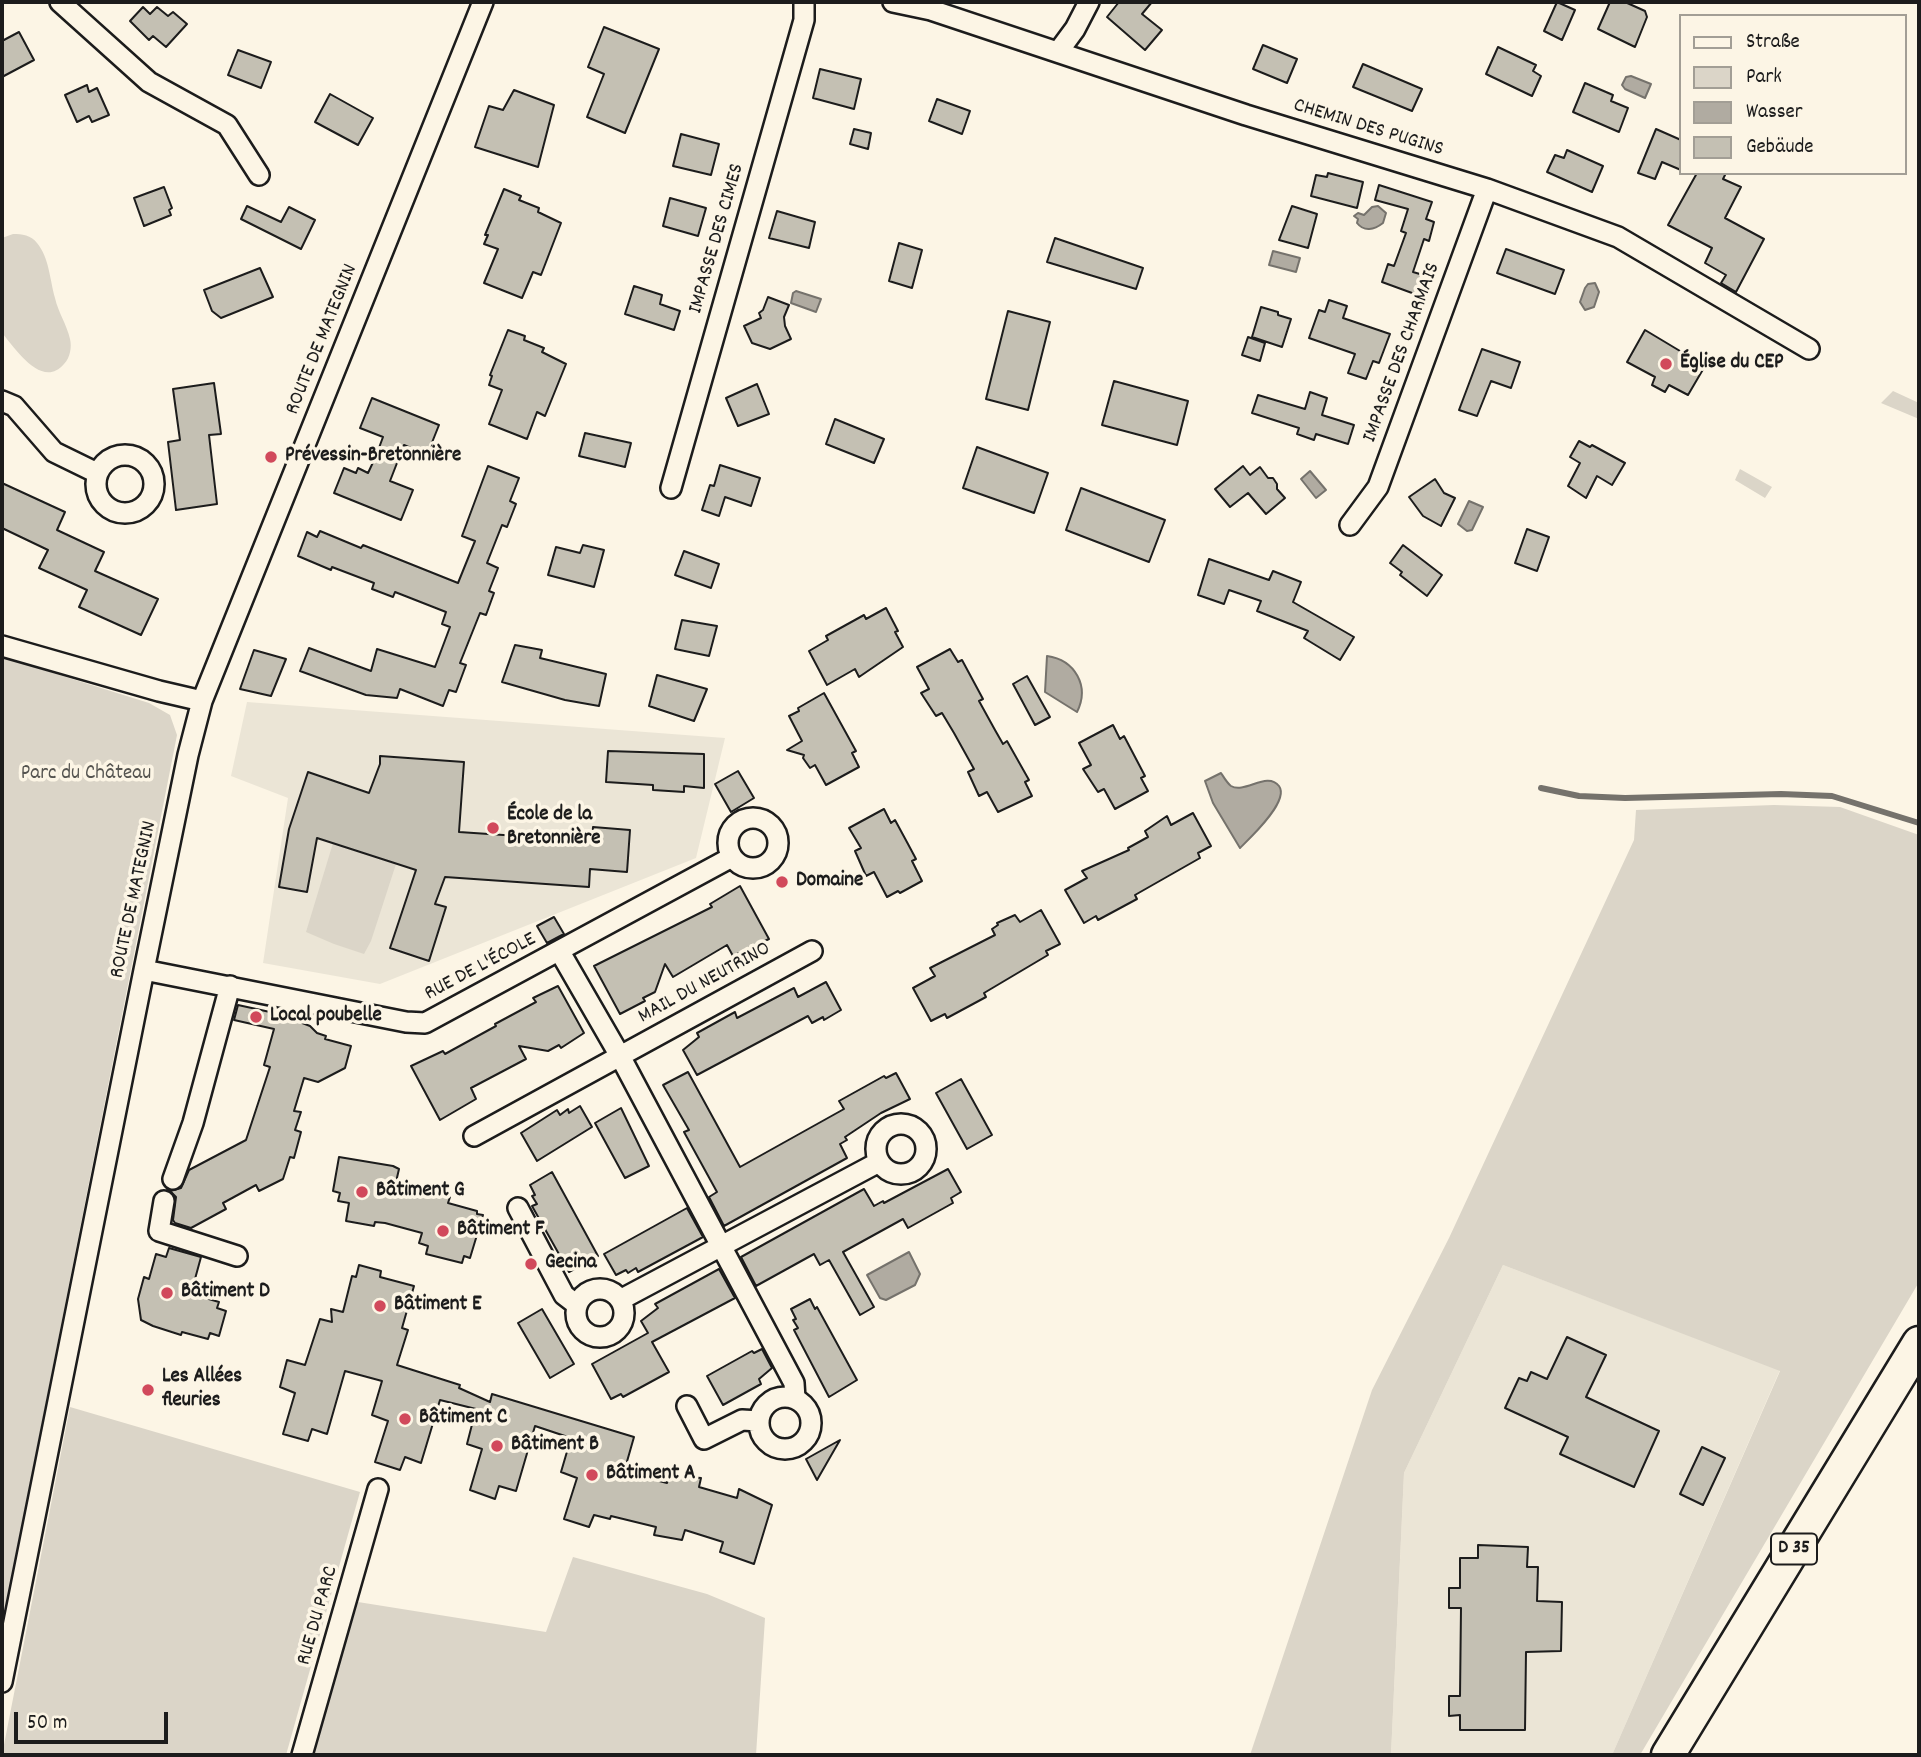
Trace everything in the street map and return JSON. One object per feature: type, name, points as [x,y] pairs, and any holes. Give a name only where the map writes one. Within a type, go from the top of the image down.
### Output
[{"type":"main road","name":"D 35","points":[[1668,1755],[1919,1343]]},
{"type":"street","points":[[60,2],[149,82],[227,125],[259,175]]},
{"type":"street","name":"ROUTE DE MATEGNIN","points":[[2,1682],[144,970],[188,755],[202,701],[482,2]]},
{"type":"street","name":"IMPASSE DES CIMES","points":[[671,488],[804,20],[804,2]]},
{"type":"street","name":"CHEMIN DES PUGINS","points":[[893,2],[931,9],[1245,115],[1487,189],[1618,237],[1809,349]]},
{"type":"street","points":[[1058,52],[1075,29],[1089,2]]},
{"type":"street","name":"IMPASSE DES CHARMAIS","points":[[1350,526],[1378,487],[1487,189]]},
{"type":"street","points":[[2,401],[14,406],[54,452],[97,474]]},
{"type":"street","points":[[2,646],[202,701]]},
{"type":"street","name":"RUE DE L'ÉCOLE","points":[[144,970],[406,1022],[425,1023],[732,857]]},
{"type":"street","points":[[560,951],[620,1056],[794,1383],[795,1399]]},
{"type":"street","name":"MAIL DU NEUTRINO","points":[[474,1136],[812,951]]},
{"type":"street","points":[[173,1179],[193,1122],[230,986]]},
{"type":"street","points":[[620,1300],[879,1162]]},
{"type":"street","points":[[164,1201],[159,1231],[237,1256]]},
{"type":"street","points":[[518,1208],[564,1295],[577,1305]]},
{"type":"street","points":[[593,1290],[608,1290],[620,1300],[624,1319],[613,1334],[594,1337],[579,1325],[577,1305],[581,1298],[593,1290]]},
{"type":"street","points":[[775,1399],[795,1399],[802,1404],[811,1419],[811,1427],[802,1443],[786,1449],[770,1444],[763,1438],[759,1422],[761,1412],[775,1399]]},
{"type":"street","points":[[688,1406],[704,1439],[741,1420],[759,1422]]},
{"type":"street","name":"RUE DU PARC","points":[[302,1755],[378,1489]]},
{"type":"shaded area","name":"École de la Bretonnière","points":[[247,702],[725,738],[696,858],[380,984],[263,963],[288,798],[231,776]]},
{"type":"shaded area","points":[[1503,1265],[1780,1370],[1612,1755],[1391,1755],[1404,1473]]},
{"type":"green space","points":[[13,234],[35,240],[47,262],[56,303],[71,342],[68,359],[56,371],[38,370],[2,333],[2,238]]},
{"type":"green space","points":[[1893,391],[1919,403],[1919,419],[1881,403]]},
{"type":"green space","points":[[1740,469],[1772,487],[1765,498],[1735,480]]},
{"type":"green space","name":"Parc du Château","points":[[2,657],[149,703],[170,715],[177,735],[2,1625]]},
{"type":"green space","points":[[1774,805],[1840,807],[1919,835],[1919,1282],[1640,1755],[1612,1755],[1780,1371],[1503,1265],[1404,1473],[1391,1755],[1250,1755],[1372,1390],[1449,1238],[1634,840],[1636,810]]},
{"type":"green space","points":[[333,843],[396,864],[371,941],[364,954],[306,932]]},
{"type":"green space","points":[[70,1407],[360,1492],[286,1755],[2,1755]]},
{"type":"green space","points":[[573,1557],[707,1594],[765,1618],[756,1755],[313,1755],[358,1602],[546,1632]]},
{"type":"water","points":[[1631,76],[1651,84],[1645,98],[1622,85],[1626,77]]},
{"type":"water","points":[[1378,206],[1386,213],[1383,223],[1369,229],[1357,223],[1358,219],[1354,216],[1358,213],[1364,215],[1372,207]]},
{"type":"water","points":[[1273,251],[1300,258],[1296,272],[1269,265]]},
{"type":"water","points":[[1595,283],[1599,292],[1594,307],[1585,310],[1580,302],[1585,288],[1588,284]]},
{"type":"water","points":[[796,291],[821,299],[816,312],[791,303]]},
{"type":"water","points":[[1310,471],[1326,490],[1316,498],[1301,479]]},
{"type":"water","points":[[1469,501],[1483,507],[1472,530],[1467,531],[1458,524]]},
{"type":"water","points":[[1047,656],[1065,663],[1077,676],[1082,693],[1077,712],[1045,692]]},
{"type":"water","points":[[1221,773],[1231,786],[1237,788],[1268,781],[1279,786],[1281,793],[1274,810],[1240,848],[1213,803],[1205,781]]},
{"type":"water","points":[[909,1252],[920,1274],[915,1285],[886,1300],[880,1298],[867,1275]]},
{"type":"building","points":[[1119,2],[1152,2],[1142,14],[1162,30],[1145,50],[1107,17]]},
{"type":"building","points":[[1557,2],[1575,10],[1562,40],[1544,31]]},
{"type":"building","points":[[1610,2],[1625,2],[1645,11],[1647,17],[1635,47],[1598,29]]},
{"type":"building","points":[[143,7],[150,14],[157,7],[168,16],[173,12],[187,24],[166,47],[153,36],[149,40],[130,21]]},
{"type":"building","points":[[604,27],[659,49],[625,133],[587,117],[604,74],[588,67]]},
{"type":"building","points":[[19,32],[34,60],[2,77],[2,41]]},
{"type":"building","points":[[1263,45],[1297,59],[1287,83],[1253,69]]},
{"type":"building","points":[[1498,47],[1536,65],[1533,71],[1541,76],[1532,96],[1486,74]]},
{"type":"building","points":[[238,50],[271,62],[261,88],[228,75]]},
{"type":"building","points":[[1363,64],[1422,89],[1412,111],[1353,87]]},
{"type":"building","points":[[820,69],[861,79],[854,109],[813,98]]},
{"type":"building","points":[[1585,83],[1613,95],[1611,101],[1628,108],[1619,132],[1573,112]]},
{"type":"building","points":[[87,85],[89,92],[97,88],[109,115],[92,122],[89,116],[77,122],[65,95]]},
{"type":"building","points":[[514,90],[554,105],[538,167],[475,147],[489,106],[503,110]]},
{"type":"building","points":[[330,94],[373,118],[358,145],[315,122]]},
{"type":"building","points":[[937,99],[970,111],[962,134],[929,121]]},
{"type":"building","points":[[854,129],[871,133],[868,149],[850,144]]},
{"type":"building","points":[[1656,129],[1680,140],[1680,170],[1662,162],[1655,179],[1638,173]]},
{"type":"building","points":[[681,134],[719,144],[711,175],[673,166]]},
{"type":"building","points":[[1567,150],[1603,166],[1592,192],[1547,172],[1555,155],[1564,158]]},
{"type":"building","points":[[1328,173],[1363,182],[1357,208],[1311,196],[1316,175],[1327,177]]},
{"type":"building","points":[[1696,175],[1725,175],[1723,179],[1741,187],[1725,218],[1764,239],[1736,292],[1721,283],[1726,275],[1705,263],[1712,248],[1668,225]]},
{"type":"building","points":[[1379,185],[1432,202],[1426,219],[1434,222],[1429,241],[1424,239],[1413,272],[1430,277],[1423,297],[1382,282],[1388,264],[1394,266],[1406,233],[1401,231],[1408,209],[1375,200]]},
{"type":"building","points":[[164,187],[172,208],[169,210],[171,215],[144,226],[134,198]]},
{"type":"building","points":[[504,189],[521,196],[519,200],[539,208],[538,212],[561,223],[541,275],[533,272],[522,298],[484,283],[498,249],[484,244],[488,235],[485,235]]},
{"type":"building","points":[[670,198],[706,208],[698,236],[663,226]]},
{"type":"building","points":[[247,206],[281,222],[289,207],[315,220],[301,249],[241,219]]},
{"type":"building","points":[[1292,206],[1317,214],[1308,248],[1279,240]]},
{"type":"building","points":[[777,211],[815,222],[809,248],[769,238]]},
{"type":"building","points":[[1055,238],[1143,268],[1136,289],[1047,262]]},
{"type":"building","points":[[899,243],[922,250],[912,288],[889,281]]},
{"type":"building","points":[[1506,249],[1564,270],[1555,294],[1497,273]]},
{"type":"building","points":[[260,268],[273,297],[221,318],[212,311],[204,290]]},
{"type":"building","points":[[634,286],[662,295],[660,304],[680,311],[674,330],[625,314]]},
{"type":"building","points":[[768,297],[789,305],[784,317],[791,339],[770,349],[752,343],[744,326],[761,318],[759,313]]},
{"type":"building","points":[[1329,300],[1347,306],[1343,318],[1390,334],[1379,363],[1373,361],[1366,379],[1348,373],[1355,354],[1309,338],[1319,310],[1325,312]]},
{"type":"building","points":[[1261,307],[1291,319],[1282,347],[1252,337]]},
{"type":"building","points":[[1008,311],[1050,322],[1028,410],[986,399]]},
{"type":"building","points":[[508,330],[525,336],[524,340],[544,348],[542,352],[566,364],[545,416],[537,412],[527,439],[489,424],[502,390],[489,385],[490,375]]},
{"type":"building","name":"Église du CEP","points":[[1645,330],[1705,366],[1688,395],[1669,385],[1665,392],[1652,385],[1655,377],[1627,362]]},
{"type":"building","points":[[1248,337],[1265,343],[1260,361],[1242,355]]},
{"type":"building","points":[[1482,349],[1520,362],[1511,388],[1491,381],[1477,416],[1459,410]]},
{"type":"building","points":[[1114,381],[1188,401],[1177,445],[1102,425]]},
{"type":"building","points":[[214,383],[221,434],[209,435],[217,504],[176,510],[168,442],[180,440],[173,389]]},
{"type":"building","points":[[757,384],[769,414],[738,426],[726,398]]},
{"type":"building","points":[[1310,392],[1327,398],[1322,415],[1354,425],[1348,444],[1316,434],[1314,440],[1297,434],[1299,428],[1252,413],[1258,395],[1305,409]]},
{"type":"building","points":[[372,398],[439,425],[427,455],[404,445],[390,481],[413,490],[401,520],[334,493],[344,468],[356,473],[358,468],[368,473],[376,456],[383,437],[360,428]]},
{"type":"building","points":[[835,419],[884,439],[874,463],[826,444]]},
{"type":"building","points":[[585,433],[631,443],[625,467],[579,456]]},
{"type":"building","points":[[1579,441],[1625,463],[1612,485],[1597,476],[1586,498],[1568,486],[1580,463],[1570,457]]},
{"type":"building","points":[[977,447],[1048,473],[1034,513],[963,488]]},
{"type":"building","points":[[720,465],[760,478],[751,506],[725,497],[719,516],[702,510],[710,485],[714,486]]},
{"type":"building","points":[[488,466],[519,478],[510,501],[516,504],[507,527],[502,525],[487,563],[498,568],[489,591],[494,593],[486,615],[480,613],[460,663],[466,665],[456,692],[449,690],[443,706],[400,689],[397,698],[366,695],[300,671],[309,648],[371,671],[377,649],[435,667],[450,627],[442,624],[446,612],[395,592],[393,597],[372,589],[374,583],[332,567],[331,570],[298,556],[307,532],[317,537],[320,531],[458,583],[475,541],[462,536]]},
{"type":"building","points":[[1243,466],[1250,475],[1260,467],[1268,478],[1273,478],[1277,489],[1285,498],[1266,514],[1248,493],[1230,507],[1215,489]]},
{"type":"building","points":[[1435,479],[1444,493],[1455,498],[1441,526],[1423,516],[1409,497]]},
{"type":"building","points":[[2,483],[65,512],[57,530],[104,552],[95,571],[158,599],[141,635],[79,607],[87,590],[39,568],[48,550],[2,528]]},
{"type":"building","points":[[1081,488],[1165,520],[1149,562],[1066,530]]},
{"type":"building","points":[[1527,529],[1549,537],[1537,571],[1515,563]]},
{"type":"building","points":[[583,545],[604,550],[594,587],[548,575],[556,547],[580,553]]},
{"type":"building","points":[[1403,545],[1442,575],[1427,596],[1400,575],[1402,572],[1390,563]]},
{"type":"building","points":[[684,551],[719,564],[711,588],[675,575]]},
{"type":"building","points":[[1209,559],[1269,580],[1273,571],[1301,582],[1293,602],[1354,637],[1340,660],[1304,638],[1308,631],[1257,611],[1261,601],[1229,590],[1224,604],[1198,595]]},
{"type":"building","points":[[886,608],[903,647],[859,677],[855,669],[827,685],[809,651],[828,640],[826,636],[864,615],[866,619]]},
{"type":"building","points":[[682,620],[717,626],[709,656],[675,649]]},
{"type":"building","points":[[515,645],[542,650],[540,658],[606,674],[599,706],[565,700],[502,682]]},
{"type":"building","points":[[950,649],[958,662],[962,660],[983,699],[979,701],[995,730],[1003,744],[1007,741],[1029,780],[1025,782],[1032,796],[998,812],[987,792],[979,796],[968,772],[974,769],[954,733],[942,713],[936,716],[921,693],[929,689],[917,667]]},
{"type":"building","points":[[254,650],[286,659],[271,696],[240,689]]},
{"type":"building","points":[[657,675],[707,689],[694,721],[649,706]]},
{"type":"building","points":[[1027,676],[1050,717],[1035,725],[1013,684]]},
{"type":"building","points":[[824,693],[856,751],[852,753],[859,767],[826,785],[815,765],[810,768],[803,758],[804,755],[787,750],[802,741],[789,716]]},
{"type":"building","points":[[1113,725],[1120,739],[1124,736],[1145,776],[1141,778],[1148,791],[1115,809],[1104,789],[1098,792],[1083,769],[1091,765],[1079,743]]},
{"type":"building","points":[[608,751],[704,754],[704,788],[684,786],[684,792],[653,790],[653,785],[606,782]]},
{"type":"building","points":[[380,756],[464,762],[459,832],[592,841],[593,827],[630,830],[627,872],[590,869],[589,887],[445,877],[435,904],[446,907],[429,961],[390,948],[416,870],[317,838],[307,892],[279,887],[289,829],[308,772],[369,793],[380,764]]},
{"type":"building","points":[[738,771],[754,798],[731,812],[715,784]]},
{"type":"building","points":[[884,809],[891,823],[895,820],[916,859],[912,861],[922,881],[887,897],[874,872],[866,876],[855,851],[861,848],[849,828]]},
{"type":"building","points":[[1193,813],[1211,846],[1198,853],[1200,858],[1135,895],[1137,899],[1098,920],[1096,916],[1084,923],[1065,890],[1087,878],[1082,871],[1129,850],[1128,848],[1148,837],[1145,831],[1167,816],[1171,825]]},
{"type":"building","points":[[740,886],[769,939],[733,956],[727,945],[673,977],[665,964],[655,992],[643,998],[645,1001],[620,1014],[594,966],[712,907],[710,904]]},
{"type":"building","points":[[1041,910],[1060,944],[1046,951],[1048,955],[984,993],[986,997],[947,1018],[945,1014],[931,1021],[913,988],[935,976],[930,968],[995,935],[992,929],[997,923],[1015,915],[1020,922]]},
{"type":"building","points":[[554,917],[564,934],[547,943],[537,926]]},
{"type":"building","points":[[826,982],[841,1010],[824,1020],[823,1017],[812,1023],[808,1016],[697,1075],[683,1050],[699,1037],[697,1033],[735,1012],[737,1018],[794,988],[798,997]]},
{"type":"building","points":[[558,986],[584,1033],[561,1048],[559,1045],[548,1051],[519,1046],[526,1059],[471,1088],[476,1099],[440,1120],[411,1066],[443,1051],[445,1054],[536,1002],[533,998]]},
{"type":"building","points":[[238,1005],[279,1014],[310,1026],[317,1033],[326,1036],[325,1039],[351,1046],[345,1068],[318,1082],[304,1078],[294,1111],[301,1112],[295,1130],[301,1132],[294,1158],[290,1157],[283,1179],[259,1191],[256,1185],[223,1203],[226,1209],[191,1228],[173,1220],[176,1197],[170,1191],[181,1188],[189,1170],[246,1140],[270,1067],[264,1065],[274,1029],[234,1020]]},
{"type":"building","points":[[688,1072],[740,1167],[844,1109],[839,1101],[884,1076],[886,1078],[896,1073],[910,1099],[881,1113],[845,1137],[847,1140],[840,1144],[847,1158],[724,1226],[709,1197],[717,1192],[684,1132],[689,1130],[663,1085]]},
{"type":"building","points":[[961,1079],[992,1135],[967,1149],[936,1093]]},
{"type":"building","points":[[580,1106],[592,1127],[537,1161],[521,1133],[557,1110],[560,1115],[568,1109],[569,1113]]},
{"type":"building","points":[[621,1108],[649,1166],[625,1178],[595,1123]]},
{"type":"building","points":[[339,1157],[393,1166],[399,1169],[396,1182],[450,1197],[448,1203],[483,1215],[470,1258],[464,1256],[462,1263],[426,1254],[428,1246],[419,1243],[422,1233],[385,1223],[375,1222],[374,1226],[346,1221],[349,1203],[338,1201],[340,1193],[333,1191]]},
{"type":"building","points":[[948,1169],[961,1192],[951,1198],[953,1203],[908,1228],[903,1219],[843,1252],[874,1307],[860,1315],[829,1260],[820,1265],[814,1254],[756,1286],[741,1257],[864,1189],[874,1206]]},
{"type":"building","points":[[552,1172],[598,1256],[569,1272],[532,1206],[537,1204],[530,1185]]},
{"type":"building","points":[[687,1208],[703,1237],[638,1272],[636,1268],[616,1275],[604,1254]]},
{"type":"building","name":"Bâtiment D","points":[[169,1248],[201,1257],[192,1290],[195,1295],[219,1302],[217,1308],[226,1311],[219,1336],[210,1333],[208,1339],[182,1332],[181,1335],[141,1320],[138,1299],[144,1277],[149,1279],[156,1254],[166,1257]]},
{"type":"building","points":[[359,1265],[381,1271],[380,1277],[414,1286],[402,1328],[408,1330],[397,1365],[460,1385],[459,1388],[490,1402],[492,1394],[634,1437],[624,1472],[667,1483],[669,1475],[701,1478],[699,1487],[737,1498],[739,1489],[772,1505],[754,1564],[720,1552],[723,1542],[685,1530],[682,1540],[654,1535],[656,1527],[611,1516],[610,1519],[594,1515],[589,1527],[564,1519],[577,1478],[561,1472],[571,1438],[535,1426],[516,1491],[499,1486],[495,1499],[470,1490],[482,1449],[467,1444],[476,1409],[440,1400],[421,1463],[405,1457],[400,1470],[375,1462],[388,1421],[372,1415],[382,1381],[345,1371],[327,1434],[312,1429],[308,1441],[283,1434],[295,1393],[280,1387],[287,1360],[305,1365],[320,1319],[332,1322],[331,1309],[343,1312],[352,1276],[356,1277]]},
{"type":"building","points":[[719,1269],[735,1298],[652,1342],[669,1372],[623,1397],[621,1394],[611,1399],[592,1364],[648,1333],[641,1321],[658,1308],[655,1304]]},
{"type":"building","points":[[810,1299],[857,1380],[829,1397],[794,1330],[798,1328],[791,1309]]},
{"type":"building","points":[[542,1309],[574,1364],[550,1378],[518,1323]]},
{"type":"building","points":[[1567,1337],[1606,1355],[1586,1397],[1659,1431],[1634,1487],[1560,1454],[1568,1437],[1505,1408],[1519,1378],[1527,1381],[1531,1372],[1547,1379]]},
{"type":"building","points":[[762,1349],[772,1368],[759,1379],[761,1384],[723,1405],[707,1376],[752,1351],[754,1353]]},
{"type":"building","points":[[840,1440],[817,1480],[806,1459]]},
{"type":"building","points":[[1702,1447],[1725,1458],[1703,1505],[1680,1494]]},
{"type":"building","points":[[1478,1545],[1528,1547],[1527,1567],[1538,1567],[1537,1601],[1562,1602],[1561,1651],[1526,1652],[1525,1730],[1460,1730],[1460,1715],[1449,1716],[1449,1696],[1460,1696],[1461,1608],[1449,1608],[1449,1588],[1460,1588],[1460,1558],[1478,1558]]},
{"type":"waterway","points":[[1541,788],[1579,796],[1625,798],[1781,794],[1832,796],[1919,823]]},
{"type":"place","name":"Église du CEP","points":[[1666,364]]},
{"type":"place","name":"Prévessin-Bretonnière","points":[[271,457]]},
{"type":"place","name":"École de la Bretonnière","points":[[493,828]]},
{"type":"place","name":"Domaine","points":[[782,882]]},
{"type":"place","name":"Local poubelle","points":[[256,1017]]},
{"type":"place","name":"Bâtiment G","points":[[362,1192]]},
{"type":"place","name":"Bâtiment F","points":[[443,1231]]},
{"type":"place","name":"Gecina","points":[[531,1264]]},
{"type":"place","name":"Bâtiment D","points":[[167,1293]]},
{"type":"place","name":"Bâtiment E","points":[[380,1306]]},
{"type":"place","name":"Les Allées fleuries","points":[[148,1390]]},
{"type":"place","name":"Bâtiment C","points":[[405,1419]]},
{"type":"place","name":"Bâtiment B","points":[[497,1446]]},
{"type":"place","name":"Bâtiment A","points":[[592,1475]]}]
